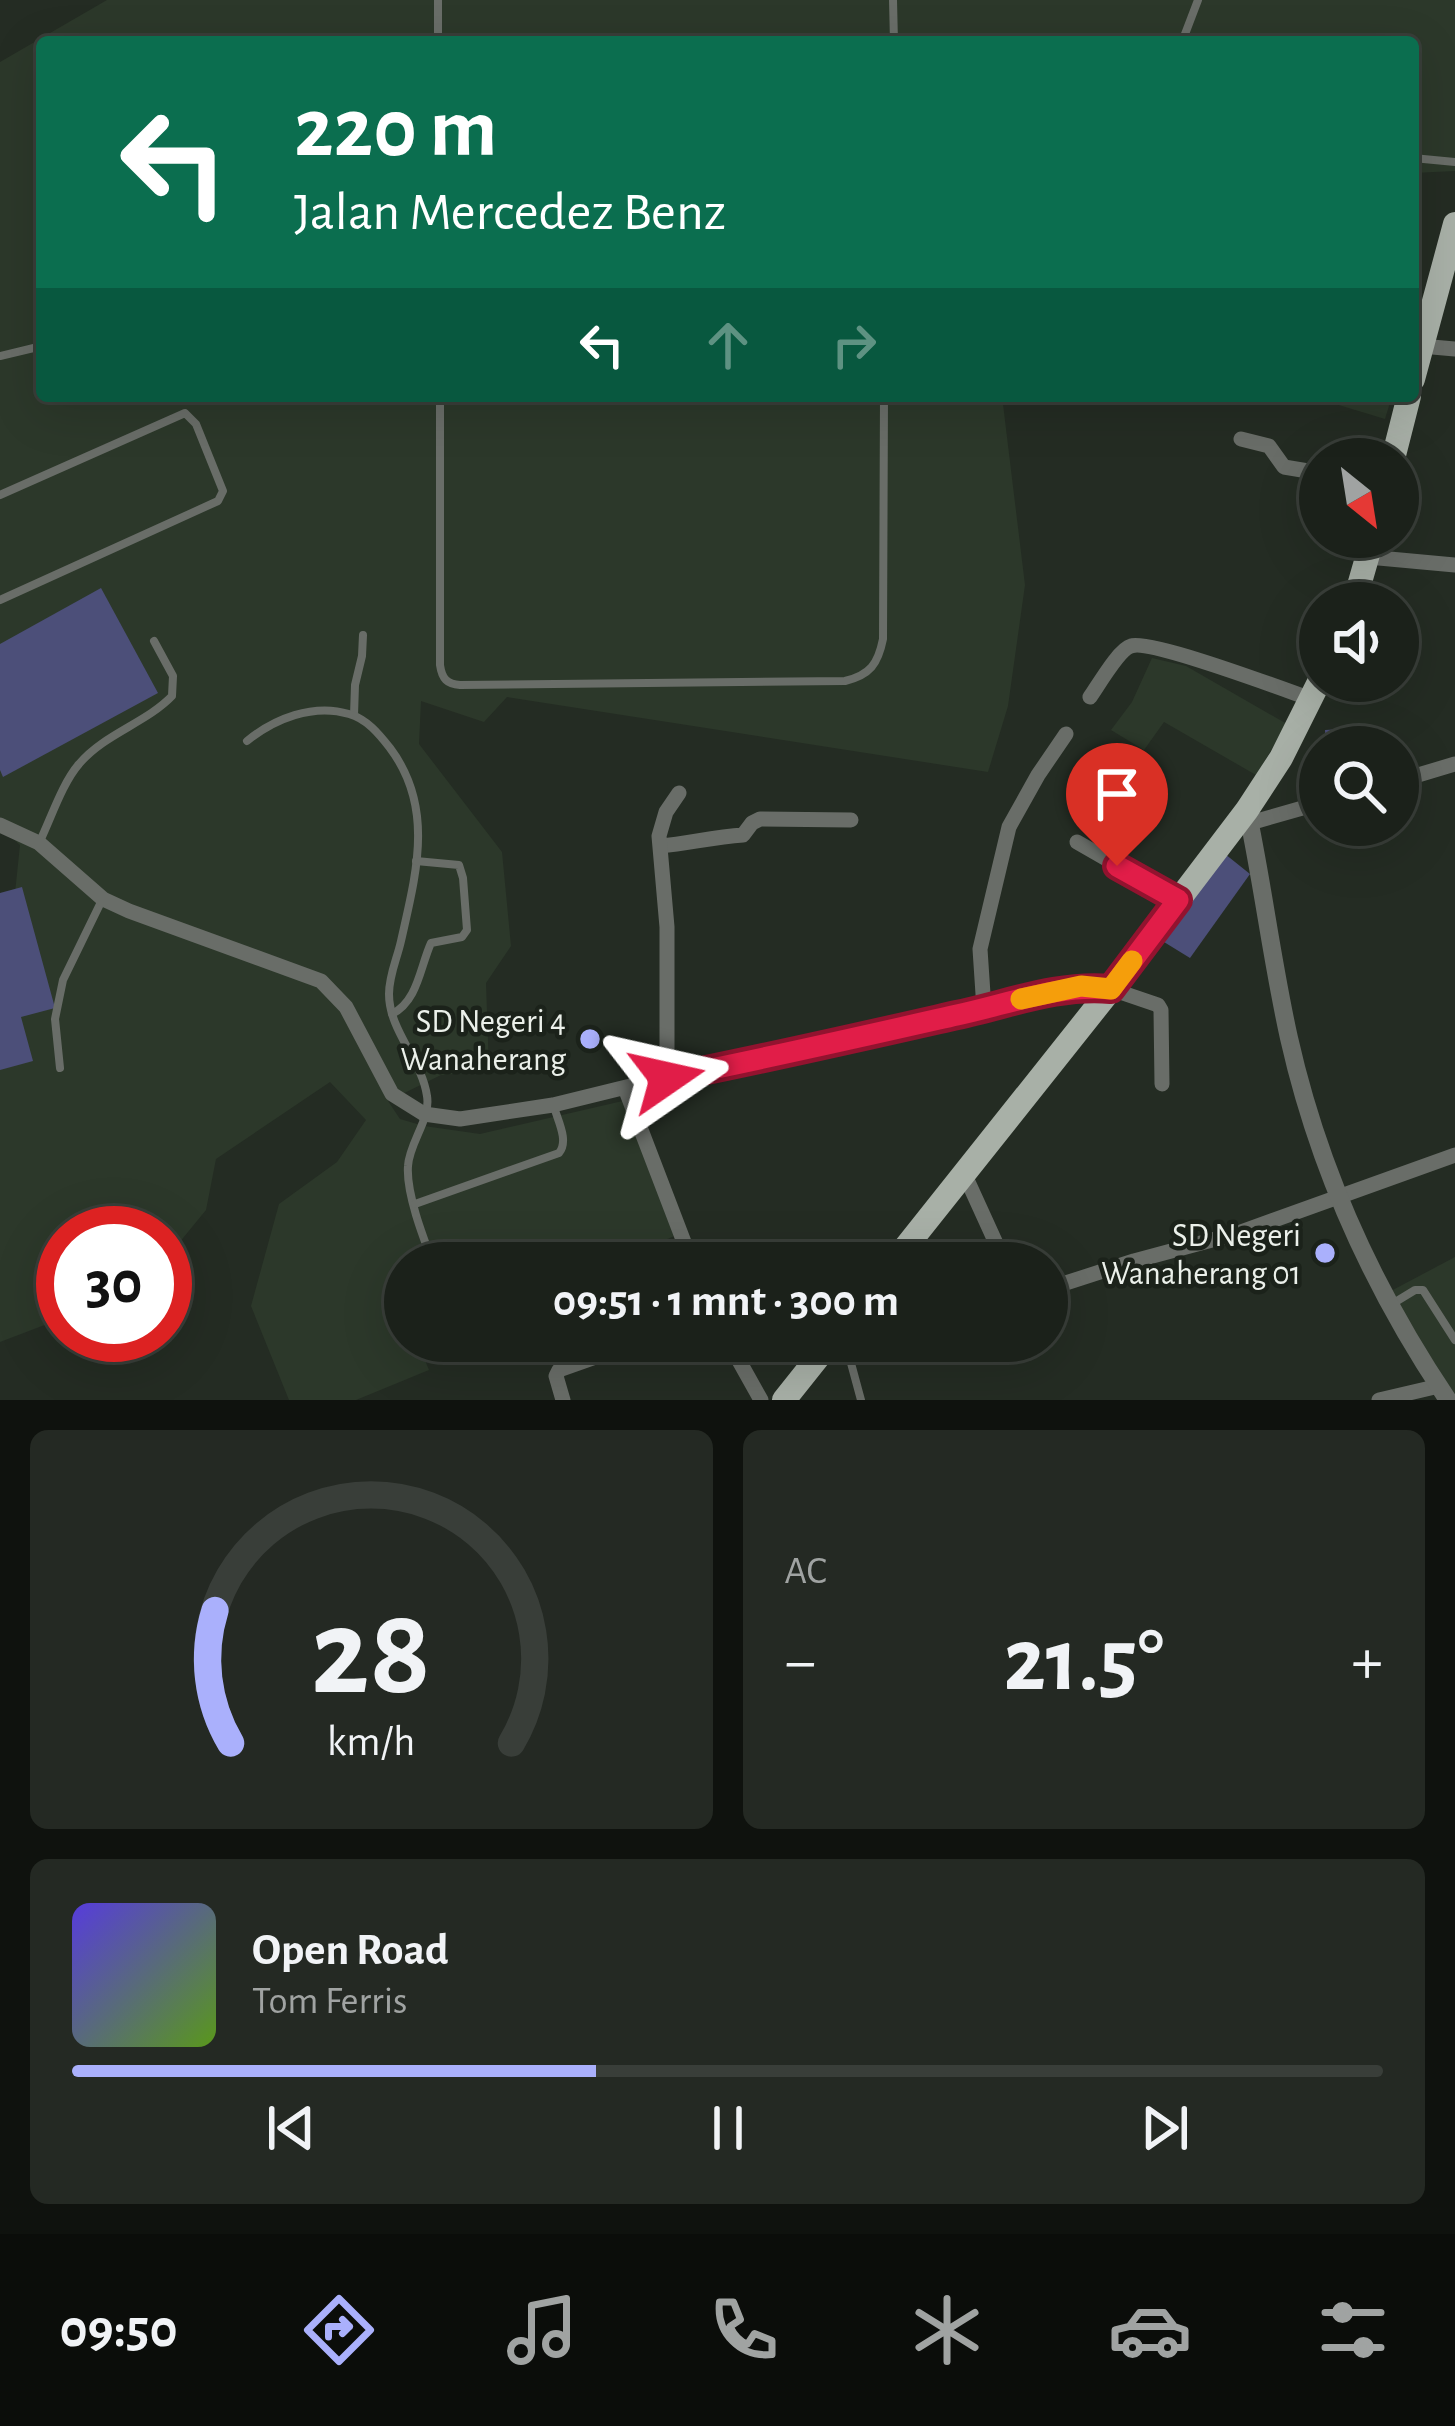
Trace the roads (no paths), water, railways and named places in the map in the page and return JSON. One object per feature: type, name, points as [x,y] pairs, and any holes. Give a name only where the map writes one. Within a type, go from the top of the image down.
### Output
[{"type":"main road","points":[[1419,354],[1421,316],[1453,241]]},
{"type":"main road","points":[[1398,438],[1407,402]]},
{"type":"main road","points":[[910,1242],[1178,900],[1249,817],[1310,702]]},
{"type":"main road","points":[[784,1400],[814,1362]]},
{"type":"street","points":[[1421,346],[1455,349]]},
{"type":"street","points":[[1241,439],[1270,446],[1284,467],[1299,470]]},
{"type":"street","points":[[1419,558],[1455,566]]},
{"type":"street","points":[[1090,697],[1131,645],[1299,686]]},
{"type":"street","points":[[984,1010],[980,949],[1009,827],[1066,734]]},
{"type":"street","points":[[1419,776],[1454,769]]},
{"type":"street","points":[[667,1078],[667,927],[660,830],[679,793]]},
{"type":"street","points":[[1299,807],[1249,817],[1287,1032],[1310,1118],[1370,1268],[1448,1395],[1379,1400]]},
{"type":"street","points":[[661,846],[743,835],[760,819],[851,820]]},
{"type":"street","points":[[0,825],[39,843],[103,898],[129,911],[321,981],[346,1007],[392,1094],[424,1114],[460,1119],[554,1106],[1081,986],[1111,989],[1161,1010],[1162,1084]]},
{"type":"street","points":[[1077,842],[1178,900]]},
{"type":"street","points":[[625,1088],[684,1242]]},
{"type":"street","points":[[1068,1282],[1257,1227],[1455,1155]]},
{"type":"street","points":[[964,1173],[995,1242]]},
{"type":"street","points":[[563,1400],[557,1380],[560,1370],[582,1362]]},
{"type":"street","points":[[740,1362],[761,1400]]},
{"type":"lane","points":[[438,0],[438,36]]},
{"type":"lane","points":[[892,0],[894,36]]},
{"type":"lane","points":[[1184,36],[1198,0]]},
{"type":"lane","points":[[1419,159],[1455,162]]},
{"type":"lane","points":[[0,356],[36,347]]},
{"type":"lane","points":[[440,402],[440,665],[450,684],[483,685],[845,681],[860,677],[877,663],[883,640],[884,402]]},
{"type":"lane","points":[[0,495],[185,413],[196,424],[223,491],[218,501],[0,600]]},
{"type":"lane","points":[[354,715],[363,635]]},
{"type":"lane","points":[[39,843],[78,764],[172,696],[173,676],[154,641]]},
{"type":"lane","points":[[247,741],[284,718],[326,711],[354,715],[379,734],[410,781],[418,814],[416,861],[391,974],[392,1014],[428,1100],[408,1163],[427,1242]]},
{"type":"lane","points":[[392,1014],[408,1000],[431,943],[462,937],[467,930],[459,865],[416,861]]},
{"type":"lane","points":[[60,1068],[55,1019],[63,980],[103,898]]},
{"type":"lane","points":[[415,1204],[559,1153],[564,1142],[554,1106]]},
{"type":"lane","points":[[1391,1305],[1414,1290],[1423,1290],[1455,1340]]},
{"type":"lane","points":[[851,1362],[861,1400]]},
{"type":"place","name":"SD Negeri 4 Wanaherang","points":[[590,1039]]},
{"type":"place","name":"SD Negeri Wanaherang 01","points":[[1325,1253]]}]
